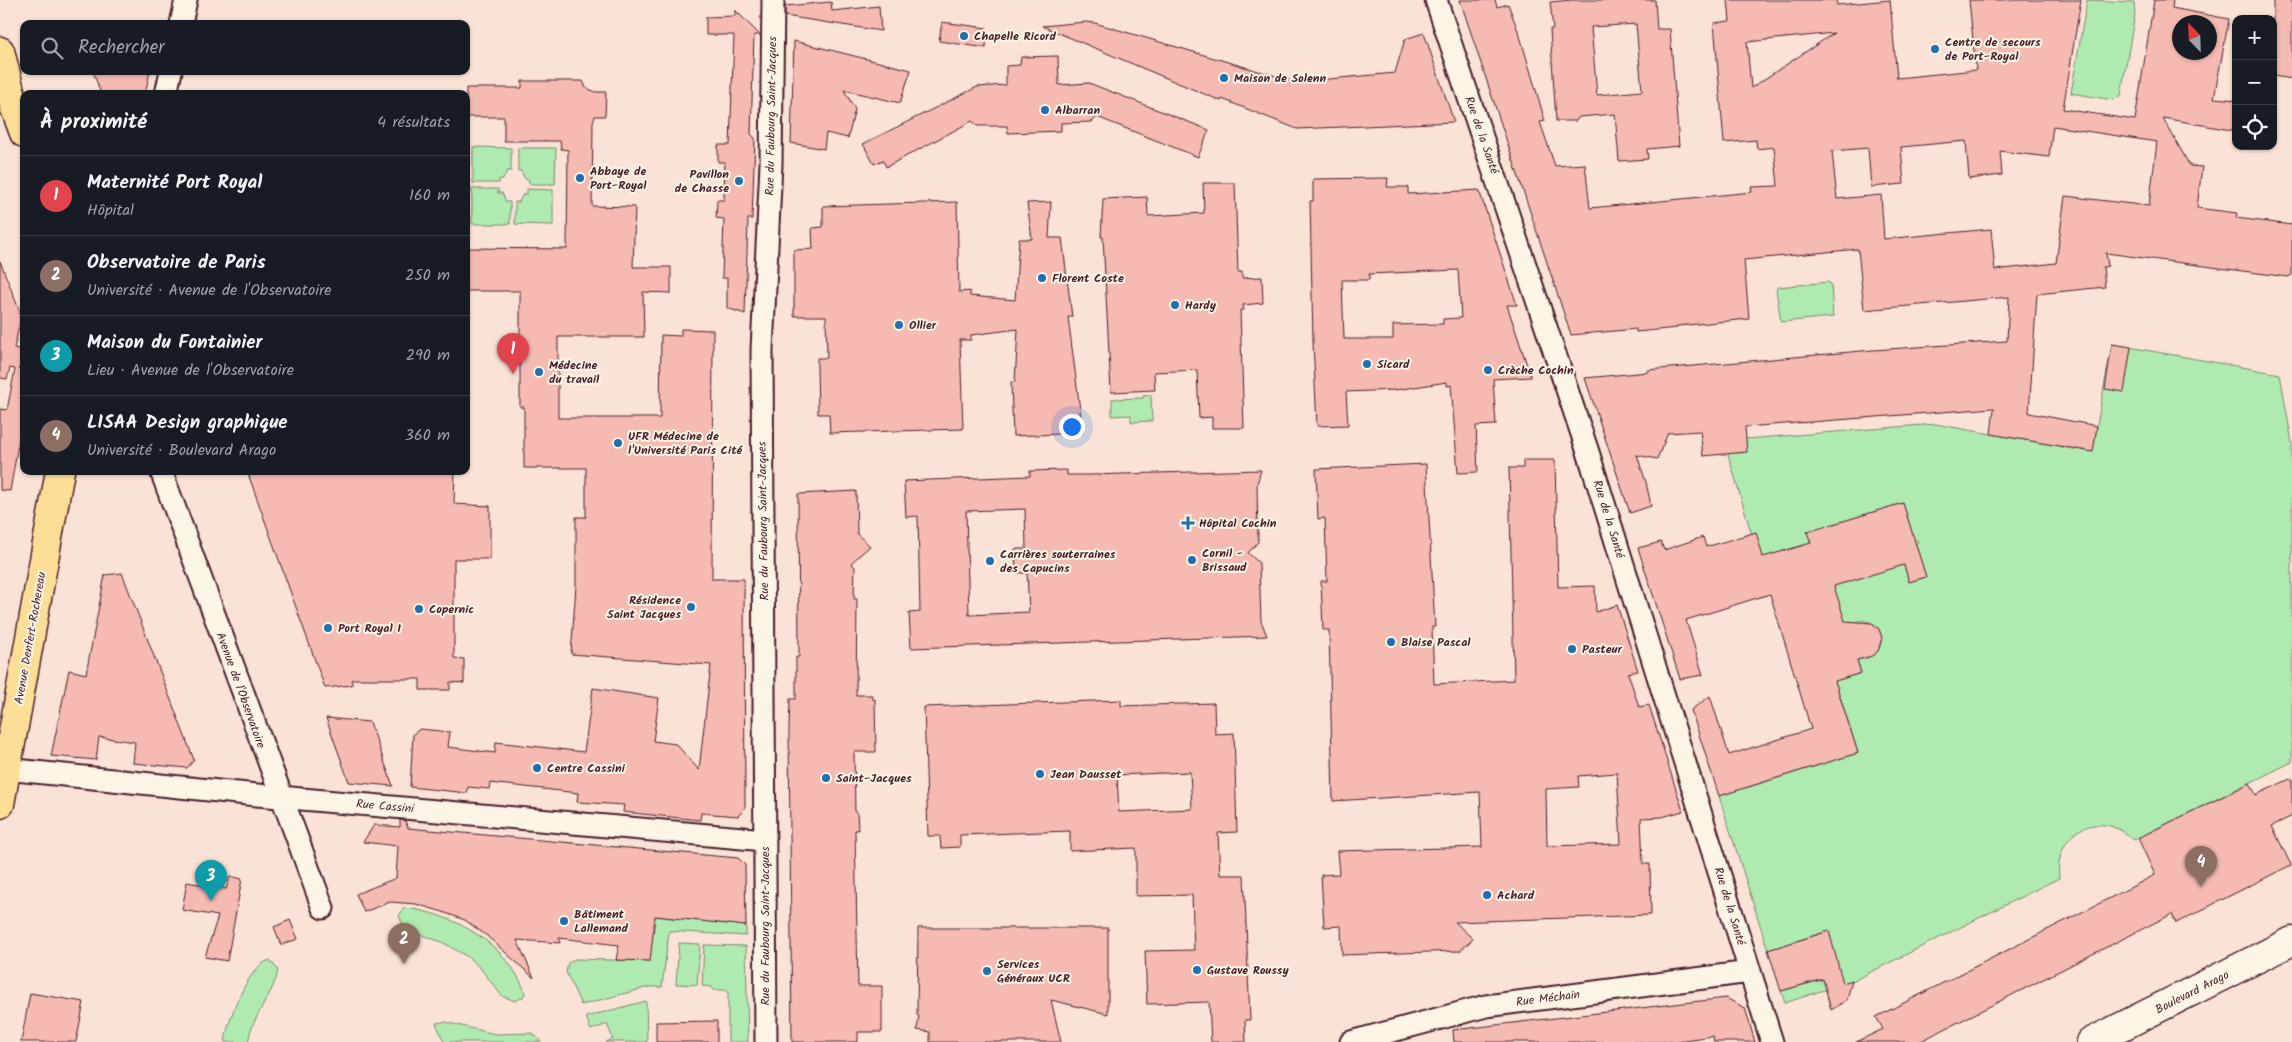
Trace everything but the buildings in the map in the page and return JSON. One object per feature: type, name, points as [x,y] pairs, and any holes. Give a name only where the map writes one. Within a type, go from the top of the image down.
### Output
[{"type":"main road","points":[[0,51],[20,122]]},
{"type":"main road","points":[[0,83],[14,106]]},
{"type":"main road","name":"Avenue Denfert-Rochereau","points":[[0,804],[59,475]]},
{"type":"main road","name":"Boulevard Arago","points":[[2091,1042],[2292,941]]},
{"type":"street","points":[[182,20],[186,0]]},
{"type":"street","name":"Rue du Faubourg Saint-Jacques","points":[[766,1042],[762,360],[771,164],[773,0]]},
{"type":"street","name":"Rue de la Santé","points":[[1436,0],[1588,452],[1772,1042]]},
{"type":"street","points":[[167,90],[170,75]]},
{"type":"street","name":"Avenue de l'Observatoire","points":[[161,475],[323,908]]},
{"type":"street","name":"Rue Cassini","points":[[6,769],[280,797],[764,840]]},
{"type":"street","name":"Rue Méchain","points":[[1351,1042],[1486,1006],[1750,972]]},
{"type":"green space","points":[[2087,0],[2134,2],[2135,13],[2121,95],[2113,100],[2071,93]]},
{"type":"green space","points":[[473,147],[511,148],[511,171],[507,171],[503,179],[499,179],[499,183],[473,183]]},
{"type":"green space","points":[[518,148],[556,148],[555,184],[529,184],[529,180],[525,179],[521,171],[518,171]]},
{"type":"green space","points":[[472,189],[498,189],[498,193],[502,193],[506,202],[510,202],[510,224],[472,224]]},
{"type":"green space","points":[[527,189],[553,190],[553,225],[515,224],[515,202],[519,202],[523,194],[527,194]]},
{"type":"green space","points":[[1828,282],[1831,284],[1833,317],[1781,322],[1776,289],[1778,287]]},
{"type":"green space","points":[[2112,344],[2280,374],[2292,443],[2292,762],[2134,840],[2121,830],[2107,825],[2094,825],[2082,829],[2071,837],[2064,848],[2059,862],[2059,878],[1857,979],[1785,1003],[1781,991],[1822,980],[1828,931],[1768,950],[1719,796],[1858,753],[1835,681],[1861,673],[1857,660],[1869,657],[1877,651],[1880,646],[1881,636],[1876,626],[1866,621],[1858,621],[1846,626],[1804,584],[1904,565],[1909,582],[1926,577],[1915,544],[1918,542],[1914,540],[1903,503],[1808,532],[1813,551],[1794,548],[1759,559],[1728,454],[1746,439],[1935,424],[2092,452]]},
{"type":"green space","points":[[1151,395],[1152,421],[1131,422],[1131,415],[1112,416],[1112,399],[1143,398],[1143,396]]},
{"type":"green space","points":[[404,908],[441,916],[477,934],[493,946],[506,960],[517,976],[525,993],[523,997],[515,1001],[502,996],[480,968],[468,957],[442,942],[416,933],[403,925],[399,916]]},
{"type":"green space","points":[[655,916],[746,926],[746,936],[669,931],[662,987],[649,987],[581,1005],[566,972],[568,963],[575,959],[649,961]]},
{"type":"green space","points":[[679,943],[700,944],[697,985],[676,984]]},
{"type":"green space","points":[[704,945],[746,946],[748,1042],[728,1042],[728,990],[713,990],[712,987],[702,986]]},
{"type":"green space","points":[[270,960],[278,970],[276,979],[250,1032],[248,1042],[225,1042],[230,1021],[240,995],[254,972],[262,964]]},
{"type":"green space","points":[[646,1001],[647,1042],[606,1042],[613,1039],[607,1024],[591,1030],[586,1017]]},
{"type":"green space","points":[[445,1022],[495,1034],[533,1033],[541,1042],[444,1042],[436,1023]]},
{"type":"place","name":"Chapelle Ricord","points":[[964,36]]},
{"type":"place","name":"Centre de secours de Port-Royal","points":[[1935,49]]},
{"type":"place","name":"Maison de Solenn","points":[[1224,78]]},
{"type":"place","name":"Albarran","points":[[1045,110]]},
{"type":"place","name":"Abbaye de Port-Royal","points":[[580,178]]},
{"type":"place","name":"Pavillon de Chasse","points":[[739,181]]},
{"type":"place","name":"Florent Coste","points":[[1042,278]]},
{"type":"place","name":"Hardy","points":[[1175,305]]},
{"type":"place","name":"Ollier","points":[[899,325]]},
{"type":"place","name":"Sicard","points":[[1367,364]]},
{"type":"place","name":"Crèche Cochin","points":[[1488,370]]},
{"type":"place","name":"Médecine du travail","points":[[539,372]]},
{"type":"place","name":"Maternité Port Royal","points":[[513,374]]},
{"type":"place","name":"UFR Médecine de l'Université Paris Cité","points":[[618,443]]},
{"type":"place","name":"Hôpital Cochin","points":[[1188,523]]},
{"type":"place","name":"Cornil - Brissaud","points":[[1192,560]]},
{"type":"place","name":"Carrières souterraines des Capucins","points":[[990,561]]},
{"type":"place","name":"Résidence Saint Jacques","points":[[691,607]]},
{"type":"place","name":"Copernic","points":[[419,609]]},
{"type":"place","name":"Port Royal 1","points":[[328,628]]},
{"type":"place","name":"Blaise Pascal","points":[[1391,642]]},
{"type":"place","name":"Pasteur","points":[[1572,649]]},
{"type":"place","name":"Centre Cassini","points":[[537,768]]},
{"type":"place","name":"Jean Dausset","points":[[1040,774]]},
{"type":"place","name":"Saint-Jacques","points":[[826,778]]},
{"type":"place","name":"LISAA Design graphique","points":[[2201,887]]},
{"type":"place","name":"Achard","points":[[1487,895]]},
{"type":"place","name":"Maison du Fontainier","points":[[211,901]]},
{"type":"place","name":"Bâtiment Lallemand","points":[[564,921]]},
{"type":"place","name":"Observatoire de Paris","points":[[404,964]]},
{"type":"place","name":"Gustave Roussy","points":[[1197,970]]},
{"type":"place","name":"Services Généraux UCR","points":[[987,971]]}]
